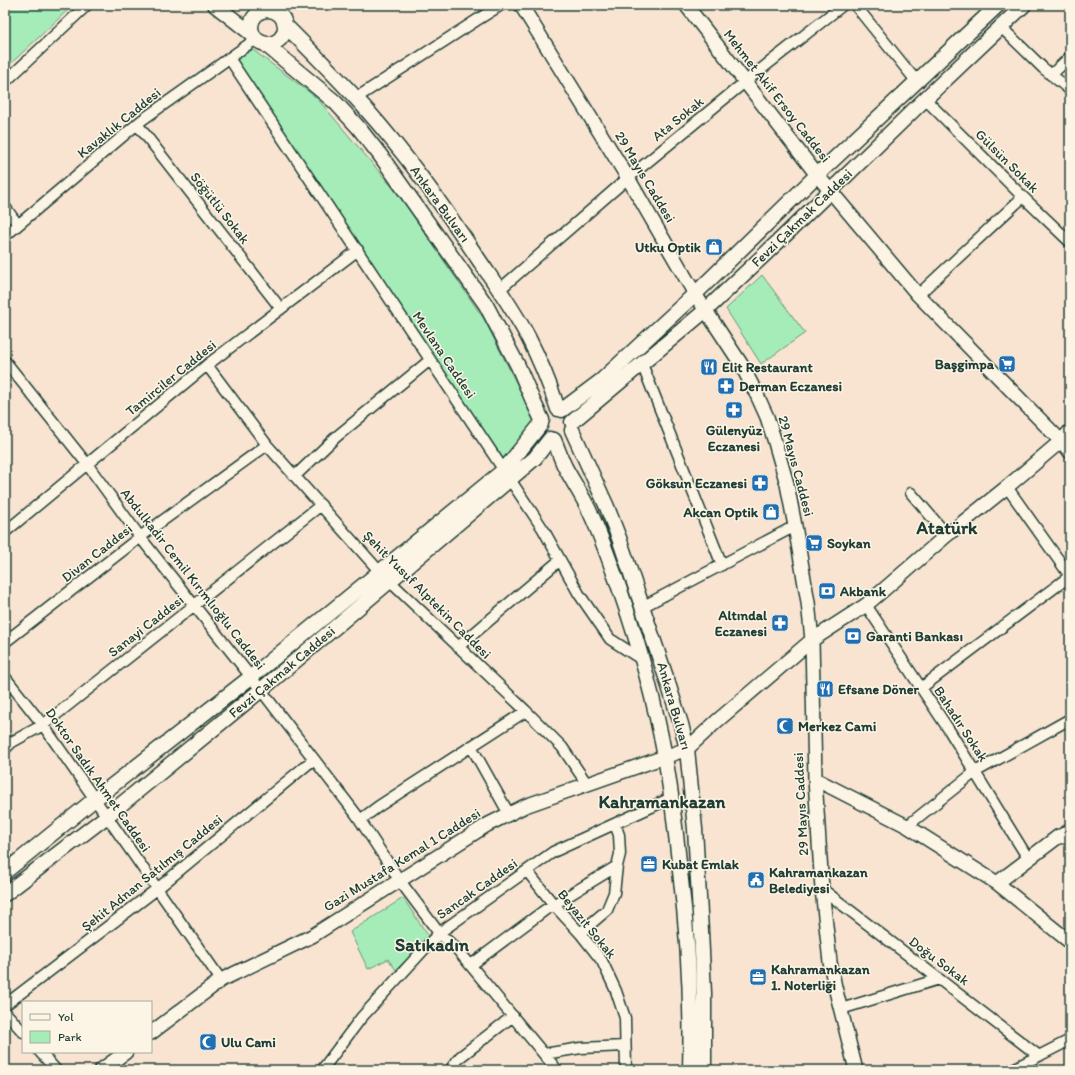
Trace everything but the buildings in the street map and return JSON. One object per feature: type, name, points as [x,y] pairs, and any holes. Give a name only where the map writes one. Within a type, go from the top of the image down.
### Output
[{"type":"main road","name":"Ankara Bulvarı","points":[[215,5],[334,102],[358,127],[380,155],[486,306],[518,366],[542,422]]},
{"type":"main road","name":"Fevzi Çakmak Caddesi","points":[[560,410],[602,380],[695,294],[998,5]]},
{"type":"main road","name":"Fevzi Çakmak Caddesi","points":[[572,426],[706,310],[925,98],[1024,5]]},
{"type":"main road","name":"Ankara Bulvarı","points":[[258,39],[251,28],[251,23],[258,13],[272,8],[280,16],[285,25],[356,98],[403,153],[458,229],[528,336],[560,410]]},
{"type":"main road","points":[[258,39],[270,44],[275,43],[280,40],[283,35],[285,25]]},
{"type":"main road","points":[[550,410],[560,410],[569,415],[572,426],[567,436],[563,439],[552,439],[544,433],[542,422],[544,416],[550,410]]},
{"type":"main road","name":"Fevzi Çakmak Caddesi","points":[[507,475],[542,422]]},
{"type":"main road","name":"Ankara Bulvarı","points":[[572,426],[607,507],[676,705],[687,749],[695,829],[701,931],[704,993],[704,1070]]},
{"type":"main road","name":"Ankara Bulvarı","points":[[552,439],[595,523],[621,594],[641,659],[665,757],[679,855],[687,945],[691,1020],[690,1070]]},
{"type":"main road","name":"Fevzi Çakmak Caddesi","points":[[5,894],[107,816],[261,690],[385,577],[507,475],[535,458],[552,439]]},
{"type":"main road","name":"Fevzi Çakmak Caddesi","points":[[5,872],[95,799],[251,677],[385,577]]},
{"type":"street","points":[[5,82],[87,5]]},
{"type":"street","points":[[356,98],[501,5]]},
{"type":"street","name":"29 Mayıs Caddesi","points":[[521,5],[628,178],[695,294],[746,374],[757,395],[774,439],[787,484],[808,602],[812,640],[815,779],[822,889],[830,962],[856,1070]]},
{"type":"street","name":"Mehmet Akif Ersoy Caddesi","points":[[686,5],[746,81],[817,176],[918,295],[1070,452]]},
{"type":"street","name":"Ata Sokak","points":[[499,290],[628,178],[746,81],[843,5]]},
{"type":"street","points":[[855,5],[917,82]]},
{"type":"street","points":[[1001,27],[1051,75],[1070,90]]},
{"type":"street","name":"Kavaklık Caddesi","points":[[5,236],[137,124],[258,39]]},
{"type":"street","points":[[1051,75],[1070,57]]},
{"type":"street","name":"Mevlana Caddesi","points":[[229,58],[543,529],[579,594],[610,639],[641,659]]},
{"type":"street","name":"Gülsün Sokak","points":[[925,98],[1070,242]]},
{"type":"street","name":"Söğütlü Sokak","points":[[137,124],[281,309]]},
{"type":"street","points":[[918,295],[1023,197]]},
{"type":"street","points":[[5,207],[18,225]]},
{"type":"street","name":"Tamirciler Caddesi","points":[[5,532],[208,365],[358,250]]},
{"type":"street","points":[[295,476],[336,436],[430,360]]},
{"type":"street","name":"Abdulkadir Cemil Kırımlıoğlu Caddesi","points":[[5,361],[87,464],[140,537],[314,759],[360,820],[400,881],[439,933],[457,948],[557,1070]]},
{"type":"street","points":[[642,364],[722,564]]},
{"type":"street","name":"Şehit Yusuf Alptekin Caddesi","points":[[208,365],[267,445],[385,577],[562,747],[587,784]]},
{"type":"street","points":[[687,749],[717,721],[812,640],[866,605],[947,535],[1061,441],[1070,431]]},
{"type":"street","name":"Divan Caddesi","points":[[5,642],[140,537],[267,445]]},
{"type":"street","points":[[921,688],[1070,576],[1006,487]]},
{"type":"street","points":[[911,493],[947,535]]},
{"type":"street","name":"Sanayi Caddesi","points":[[5,749],[12,742],[43,725],[321,506]]},
{"type":"street","points":[[642,606],[795,526]]},
{"type":"street","points":[[458,647],[560,560]]},
{"type":"street","name":"Bahadır Sokak","points":[[866,605],[949,730],[1029,860]]},
{"type":"street","name":"Doktor Sadık Ahmet Caddesi","points":[[5,677],[43,725],[221,980]]},
{"type":"street","points":[[360,820],[379,806],[526,711]]},
{"type":"street","points":[[908,826],[975,772],[1070,719]]},
{"type":"street","points":[[471,746],[509,814]]},
{"type":"street","name":"Gazi Mustafa Kemal 1 Caddesi","points":[[152,1032],[221,980],[312,936],[487,825],[525,806],[687,749]]},
{"type":"street","name":"Şehit Adnan Satılmış Caddesi","points":[[5,1005],[157,889],[314,759]]},
{"type":"street","points":[[815,779],[908,826],[997,883],[1070,942]]},
{"type":"street","name":"Sancak Caddesi","points":[[322,1070],[361,1018],[439,933],[553,852],[671,798]]},
{"type":"street","points":[[580,933],[607,910],[614,893],[620,854],[619,835],[615,824]]},
{"type":"street","points":[[997,883],[1066,834]]},
{"type":"street","points":[[471,965],[554,904],[617,866]]},
{"type":"street","name":"Beyazıt Sokak","points":[[527,871],[602,961],[616,992],[625,1018],[626,1070]]},
{"type":"street","name":"Doğu Sokak","points":[[822,889],[1039,1056]]},
{"type":"street","points":[[841,1008],[939,979]]},
{"type":"street","points":[[5,1012],[22,1031]]},
{"type":"street","points":[[450,1070],[460,1058],[513,1016]]},
{"type":"street","points":[[1011,1070],[1070,1040]]},
{"type":"street","points":[[544,1054],[581,1048],[626,1046]]},
{"type":"street","points":[[41,1053],[56,1070]]},
{"type":"street","points":[[101,1070],[125,1053]]},
{"type":"green space","points":[[5,5],[73,5],[5,69]]},
{"type":"green space","points":[[253,50],[317,98],[398,194],[484,319],[536,422],[504,463],[229,58]]},
{"type":"green space","points":[[762,275],[805,333],[761,364],[726,309]]},
{"type":"green space","points":[[403,898],[429,937],[396,970],[388,959],[368,969],[350,932]]},
{"type":"place","name":"Utku Optik","points":[[714,247]]},
{"type":"place","name":"Başgimpa","points":[[1007,364]]},
{"type":"place","name":"Elit Restaurant","points":[[709,367]]},
{"type":"place","name":"Derman Eczanesi","points":[[726,386]]},
{"type":"place","name":"Gülenyüz Eczanesi","points":[[734,410]]},
{"type":"place","name":"Göksun Eczanesi","points":[[760,483]]},
{"type":"place","name":"Akcan Optik","points":[[771,512]]},
{"type":"place","name":"Soykan","points":[[814,543]]},
{"type":"place","name":"Akbank","points":[[827,591]]},
{"type":"place","name":"Altındal Eczanesi","points":[[780,623]]},
{"type":"place","name":"Garanti Bankası","points":[[853,636]]},
{"type":"place","name":"Efsane Döner","points":[[825,689]]},
{"type":"place","name":"Merkez Cami","points":[[785,726]]},
{"type":"place","name":"Kubat Emlak","points":[[649,864]]},
{"type":"place","name":"Kahramankazan Belediyesi","points":[[756,880]]},
{"type":"place","name":"Kahramankazan 1. Noterliği","points":[[758,977]]},
{"type":"place","name":"Ulu Cami","points":[[208,1042]]},
{"type":"district","name":"Atatürk","points":[[947,528]]},
{"type":"district","name":"Kahramankazan","points":[[662,802]]},
{"type":"district","name":"Satıkadın","points":[[432,945]]}]
